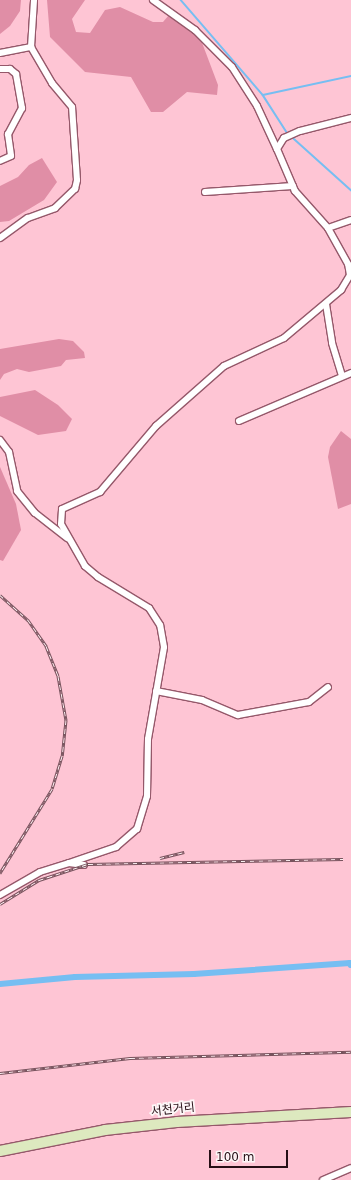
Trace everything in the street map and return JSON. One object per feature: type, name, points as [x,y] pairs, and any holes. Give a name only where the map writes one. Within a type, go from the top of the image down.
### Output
[{"type":"main road","name":"서천거리","points":[[0,1151],[105,1130],[178,1122],[351,1112]]},
{"type":"street","points":[[0,238],[28,218],[55,208],[75,189],[77,180],[72,107],[52,83],[31,46],[34,0]]},
{"type":"street","points":[[0,895],[40,872],[116,847],[137,829],[150,780],[148,739],[164,647],[154,615],[140,601],[98,577],[86,566],[61,524],[62,509],[100,492],[156,426],[224,366],[284,338],[326,304],[348,283],[350,272],[328,228],[293,186],[257,106],[232,67],[196,30],[153,0]]},
{"type":"street","points":[[0,53],[31,46]]},
{"type":"street","points":[[0,69],[10,69],[16,74],[22,108],[8,134],[11,156],[0,161]]},
{"type":"street","points":[[277,149],[290,135],[351,118]]},
{"type":"street","points":[[205,192],[293,186]]},
{"type":"street","points":[[328,228],[351,220]]},
{"type":"street","points":[[326,304],[332,343],[342,376]]},
{"type":"street","points":[[239,421],[351,373]]},
{"type":"street","points":[[0,440],[9,452],[11,472],[17,491],[35,513],[70,540]]},
{"type":"street","points":[[156,691],[202,700],[238,715],[309,702],[328,687]]},
{"type":"street","points":[[69,863],[84,865]]},
{"type":"street","points":[[323,1180],[351,1168]]},
{"type":"shaded area","points":[[0,0],[21,0],[20,11],[10,26],[0,34]]},
{"type":"shaded area","points":[[47,0],[85,0],[72,19],[76,32],[90,33],[105,10],[120,7],[153,22],[163,22],[169,15],[201,40],[218,85],[217,95],[187,92],[163,112],[151,112],[131,77],[85,72],[50,37]]},
{"type":"shaded area","points":[[42,158],[57,182],[44,200],[9,221],[0,222],[0,186],[18,177],[29,165]]},
{"type":"shaded area","points":[[59,339],[73,341],[84,352],[85,358],[66,360],[61,366],[29,372],[17,369],[4,374],[0,380],[0,349]]},
{"type":"shaded area","points":[[35,390],[58,405],[72,419],[66,431],[38,435],[0,416],[0,397]]},
{"type":"shaded area","points":[[341,431],[351,439],[351,504],[338,509],[328,457],[330,447]]},
{"type":"shaded area","points":[[0,467],[16,504],[21,530],[3,561],[0,560]]},
{"type":"waterway","points":[[181,0],[263,95],[351,76]]},
{"type":"waterway","points":[[263,95],[288,134]]},
{"type":"waterway","points":[[291,136],[351,190]]},
{"type":"waterway","points":[[338,289],[347,275]]},
{"type":"waterway","points":[[0,984],[75,977],[194,974],[350,963],[351,965]]},
{"type":"railway","points":[[0,595],[28,620],[46,646],[58,676],[66,720],[62,756],[52,789],[0,873]]},
{"type":"railway","points":[[160,858],[184,852]]},
{"type":"railway","points":[[0,904],[39,880],[88,864],[343,859]]},
{"type":"railway","points":[[0,1073],[130,1058],[351,1052]]}]
